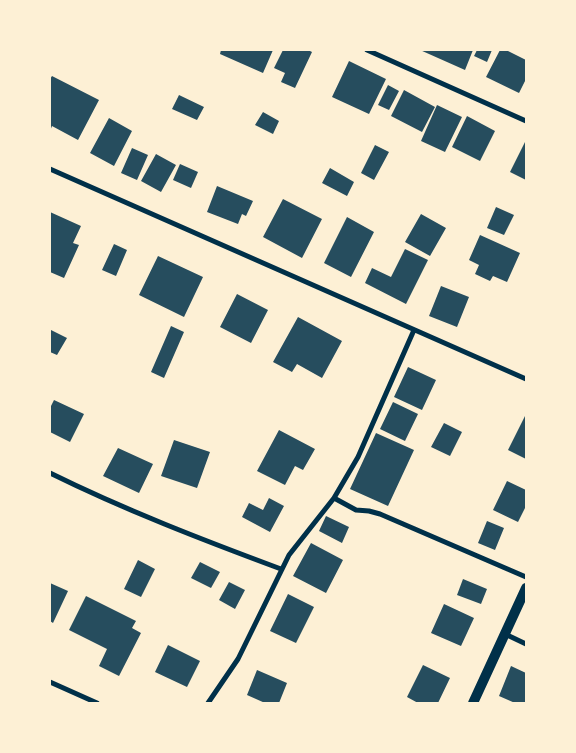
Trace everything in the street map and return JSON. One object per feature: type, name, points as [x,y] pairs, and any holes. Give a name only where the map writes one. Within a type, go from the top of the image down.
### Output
[{"type":"main road","points":[[473,703],[526,588]]},
{"type":"street","points":[[367,50],[526,121]]},
{"type":"street","points":[[50,169],[526,379]]},
{"type":"street","points":[[208,703],[238,659],[282,569],[297,543],[334,498],[358,457],[414,330]]},
{"type":"street","points":[[50,473],[128,510],[202,540],[282,569]]},
{"type":"street","points":[[334,498],[356,510],[380,514],[526,577]]},
{"type":"street","points":[[505,634],[526,644]]},
{"type":"street","points":[[50,682],[97,703]]},
{"type":"building","points":[[221,50],[273,50],[263,73],[220,54]]},
{"type":"building","points":[[283,50],[308,50],[312,52],[295,88],[281,82],[285,73],[274,68]]},
{"type":"building","points":[[420,50],[473,50],[465,70]]},
{"type":"building","points":[[477,50],[492,50],[487,62],[474,56]]},
{"type":"building","points":[[500,50],[506,50],[526,60],[526,79],[519,93],[486,77]]},
{"type":"building","points":[[349,61],[386,79],[369,114],[332,97]]},
{"type":"building","points":[[52,76],[99,100],[78,140],[52,126],[50,131],[50,79]]},
{"type":"building","points":[[388,85],[399,91],[389,110],[378,105]]},
{"type":"building","points":[[404,90],[435,107],[422,132],[391,116]]},
{"type":"building","points":[[179,95],[204,107],[197,120],[172,109]]},
{"type":"building","points":[[437,105],[462,117],[445,152],[421,141]]},
{"type":"building","points":[[263,112],[279,121],[273,134],[255,125]]},
{"type":"building","points":[[467,116],[495,131],[480,161],[452,147]]},
{"type":"building","points":[[109,118],[132,131],[114,166],[90,153]]},
{"type":"building","points":[[526,140],[526,180],[510,172]]},
{"type":"building","points":[[375,145],[389,152],[374,180],[361,173]]},
{"type":"building","points":[[132,148],[148,155],[137,180],[121,173]]},
{"type":"building","points":[[156,154],[176,165],[161,192],[141,181]]},
{"type":"building","points":[[180,164],[198,172],[191,188],[173,180]]},
{"type":"building","points":[[330,168],[354,182],[347,196],[322,183]]},
{"type":"building","points":[[217,186],[253,201],[246,216],[242,214],[238,224],[207,212]]},
{"type":"building","points":[[283,199],[322,219],[302,258],[263,237]]},
{"type":"building","points":[[496,207],[514,215],[504,235],[487,228]]},
{"type":"building","points":[[50,212],[81,226],[73,243],[79,245],[64,278],[50,272]]},
{"type":"building","points":[[421,214],[446,228],[430,256],[405,242]]},
{"type":"building","points":[[347,217],[374,232],[351,277],[324,263]]},
{"type":"building","points":[[480,235],[520,253],[507,282],[493,276],[490,281],[475,274],[479,265],[469,260]]},
{"type":"building","points":[[114,244],[127,250],[116,276],[102,270]]},
{"type":"building","points":[[405,249],[428,260],[406,304],[365,283],[372,268],[391,277]]},
{"type":"building","points":[[158,256],[203,277],[184,317],[139,295]]},
{"type":"building","points":[[441,286],[469,297],[457,327],[429,316]]},
{"type":"building","points":[[237,294],[268,310],[251,343],[220,327]]},
{"type":"building","points":[[298,317],[342,341],[322,378],[297,364],[292,372],[273,362]]},
{"type":"building","points":[[171,326],[184,332],[164,378],[151,372]]},
{"type":"building","points":[[51,330],[67,338],[57,355],[50,352]]},
{"type":"building","points":[[408,367],[436,380],[422,410],[394,397]]},
{"type":"building","points":[[54,400],[84,414],[70,442],[50,432],[50,408]]},
{"type":"building","points":[[393,402],[418,414],[405,441],[380,429]]},
{"type":"building","points":[[526,414],[526,459],[508,450]]},
{"type":"building","points":[[444,423],[462,432],[450,456],[431,447]]},
{"type":"building","points":[[279,430],[315,449],[303,470],[295,466],[285,485],[257,471]]},
{"type":"building","points":[[376,433],[414,450],[388,506],[350,489]]},
{"type":"building","points":[[174,440],[210,452],[197,488],[161,476]]},
{"type":"building","points":[[118,448],[153,464],[139,493],[103,476]]},
{"type":"building","points":[[507,481],[526,490],[526,506],[518,522],[493,510]]},
{"type":"building","points":[[269,498],[284,506],[270,532],[242,517],[249,503],[263,510]]},
{"type":"building","points":[[326,516],[349,527],[342,543],[319,531]]},
{"type":"building","points":[[487,521],[504,528],[495,550],[478,543]]},
{"type":"building","points":[[311,543],[343,560],[326,593],[293,576]]},
{"type":"building","points":[[138,560],[155,569],[141,597],[124,589]]},
{"type":"building","points":[[200,562],[220,572],[211,588],[191,578]]},
{"type":"building","points":[[463,579],[487,589],[481,604],[457,595]]},
{"type":"building","points":[[229,582],[245,590],[235,609],[219,600]]},
{"type":"building","points":[[50,583],[68,591],[53,623],[50,621]]},
{"type":"building","points":[[288,594],[314,607],[296,643],[270,631]]},
{"type":"building","points":[[86,596],[136,621],[132,628],[141,633],[119,676],[99,666],[107,649],[69,630]]},
{"type":"building","points":[[444,604],[474,618],[461,646],[431,633]]},
{"type":"building","points":[[168,645],[200,661],[187,687],[155,672]]},
{"type":"building","points":[[423,665],[450,678],[438,703],[418,703],[407,697]]},
{"type":"building","points":[[511,666],[526,673],[526,703],[515,703],[499,696]]},
{"type":"building","points":[[257,670],[287,683],[279,703],[265,703],[247,695]]}]
